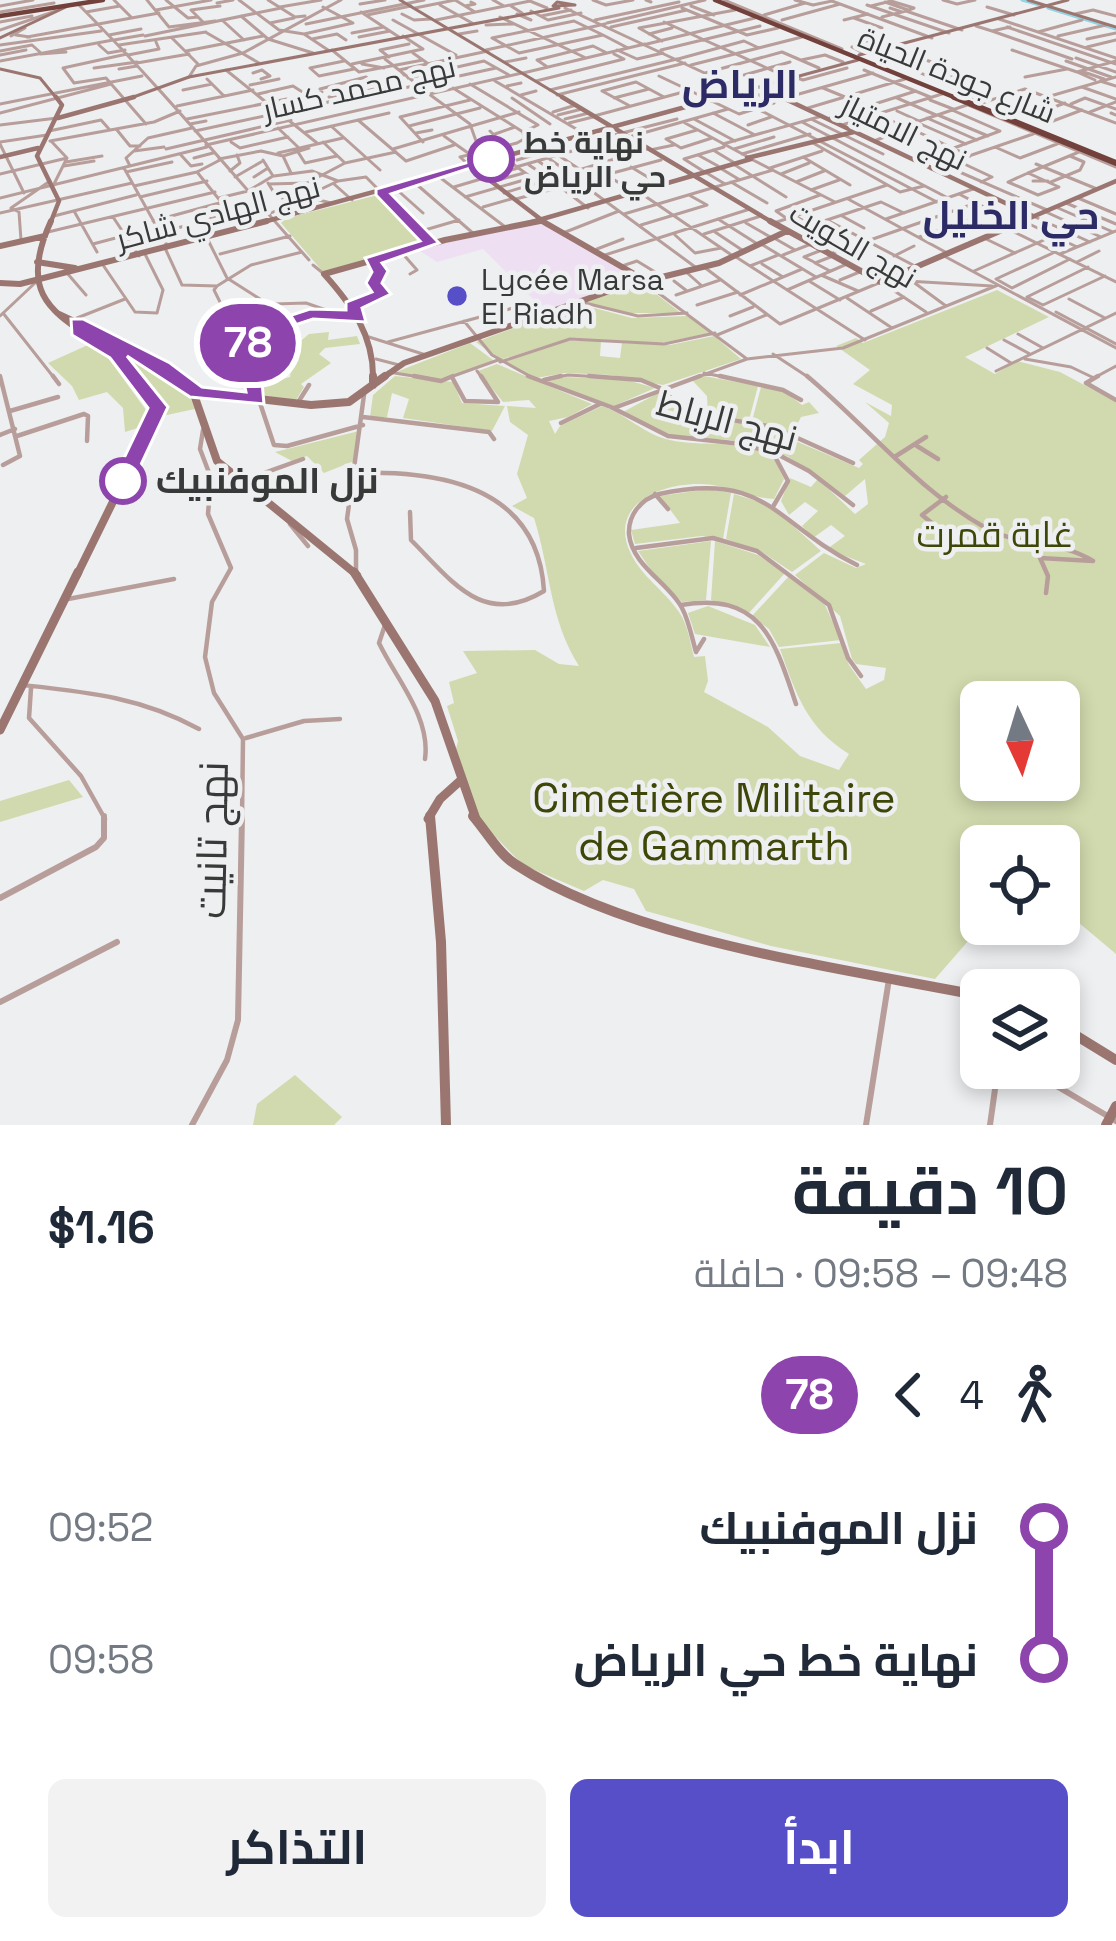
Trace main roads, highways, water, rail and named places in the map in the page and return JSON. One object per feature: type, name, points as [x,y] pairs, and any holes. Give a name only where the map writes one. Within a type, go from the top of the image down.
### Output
[{"type":"highway","points":[[0,16],[103,0]]},
{"type":"highway","name":"شارع جودة الحياة","points":[[715,0],[839,49],[875,69],[1116,163]]},
{"type":"highway","points":[[0,16],[72,4]]},
{"type":"highway","name":"شارع جودة الحياة","points":[[857,58],[983,104],[1116,163]]},
{"type":"waterway","points":[[1022,0],[1043,6]]},
{"type":"waterway","points":[[1048,8],[1116,29]]},
{"type":"place","name":"نهاية خط حي الرياض","points":[[491,159]]},
{"type":"place","name":"Lycée Marsa El Riadh","points":[[457,296]]},
{"type":"place","name":"نزل الموفنبيك","points":[[123,481]]},
{"type":"district","name":"الرياض","points":[[740,84]]},
{"type":"district","name":"حي الخليل","points":[[1011,215]]},
{"type":"park label","name":"غابة قمرت","points":[[995,535]]},
{"type":"park label","name":"Cimetière Militaire de Gammarth","points":[[714,821]]}]
